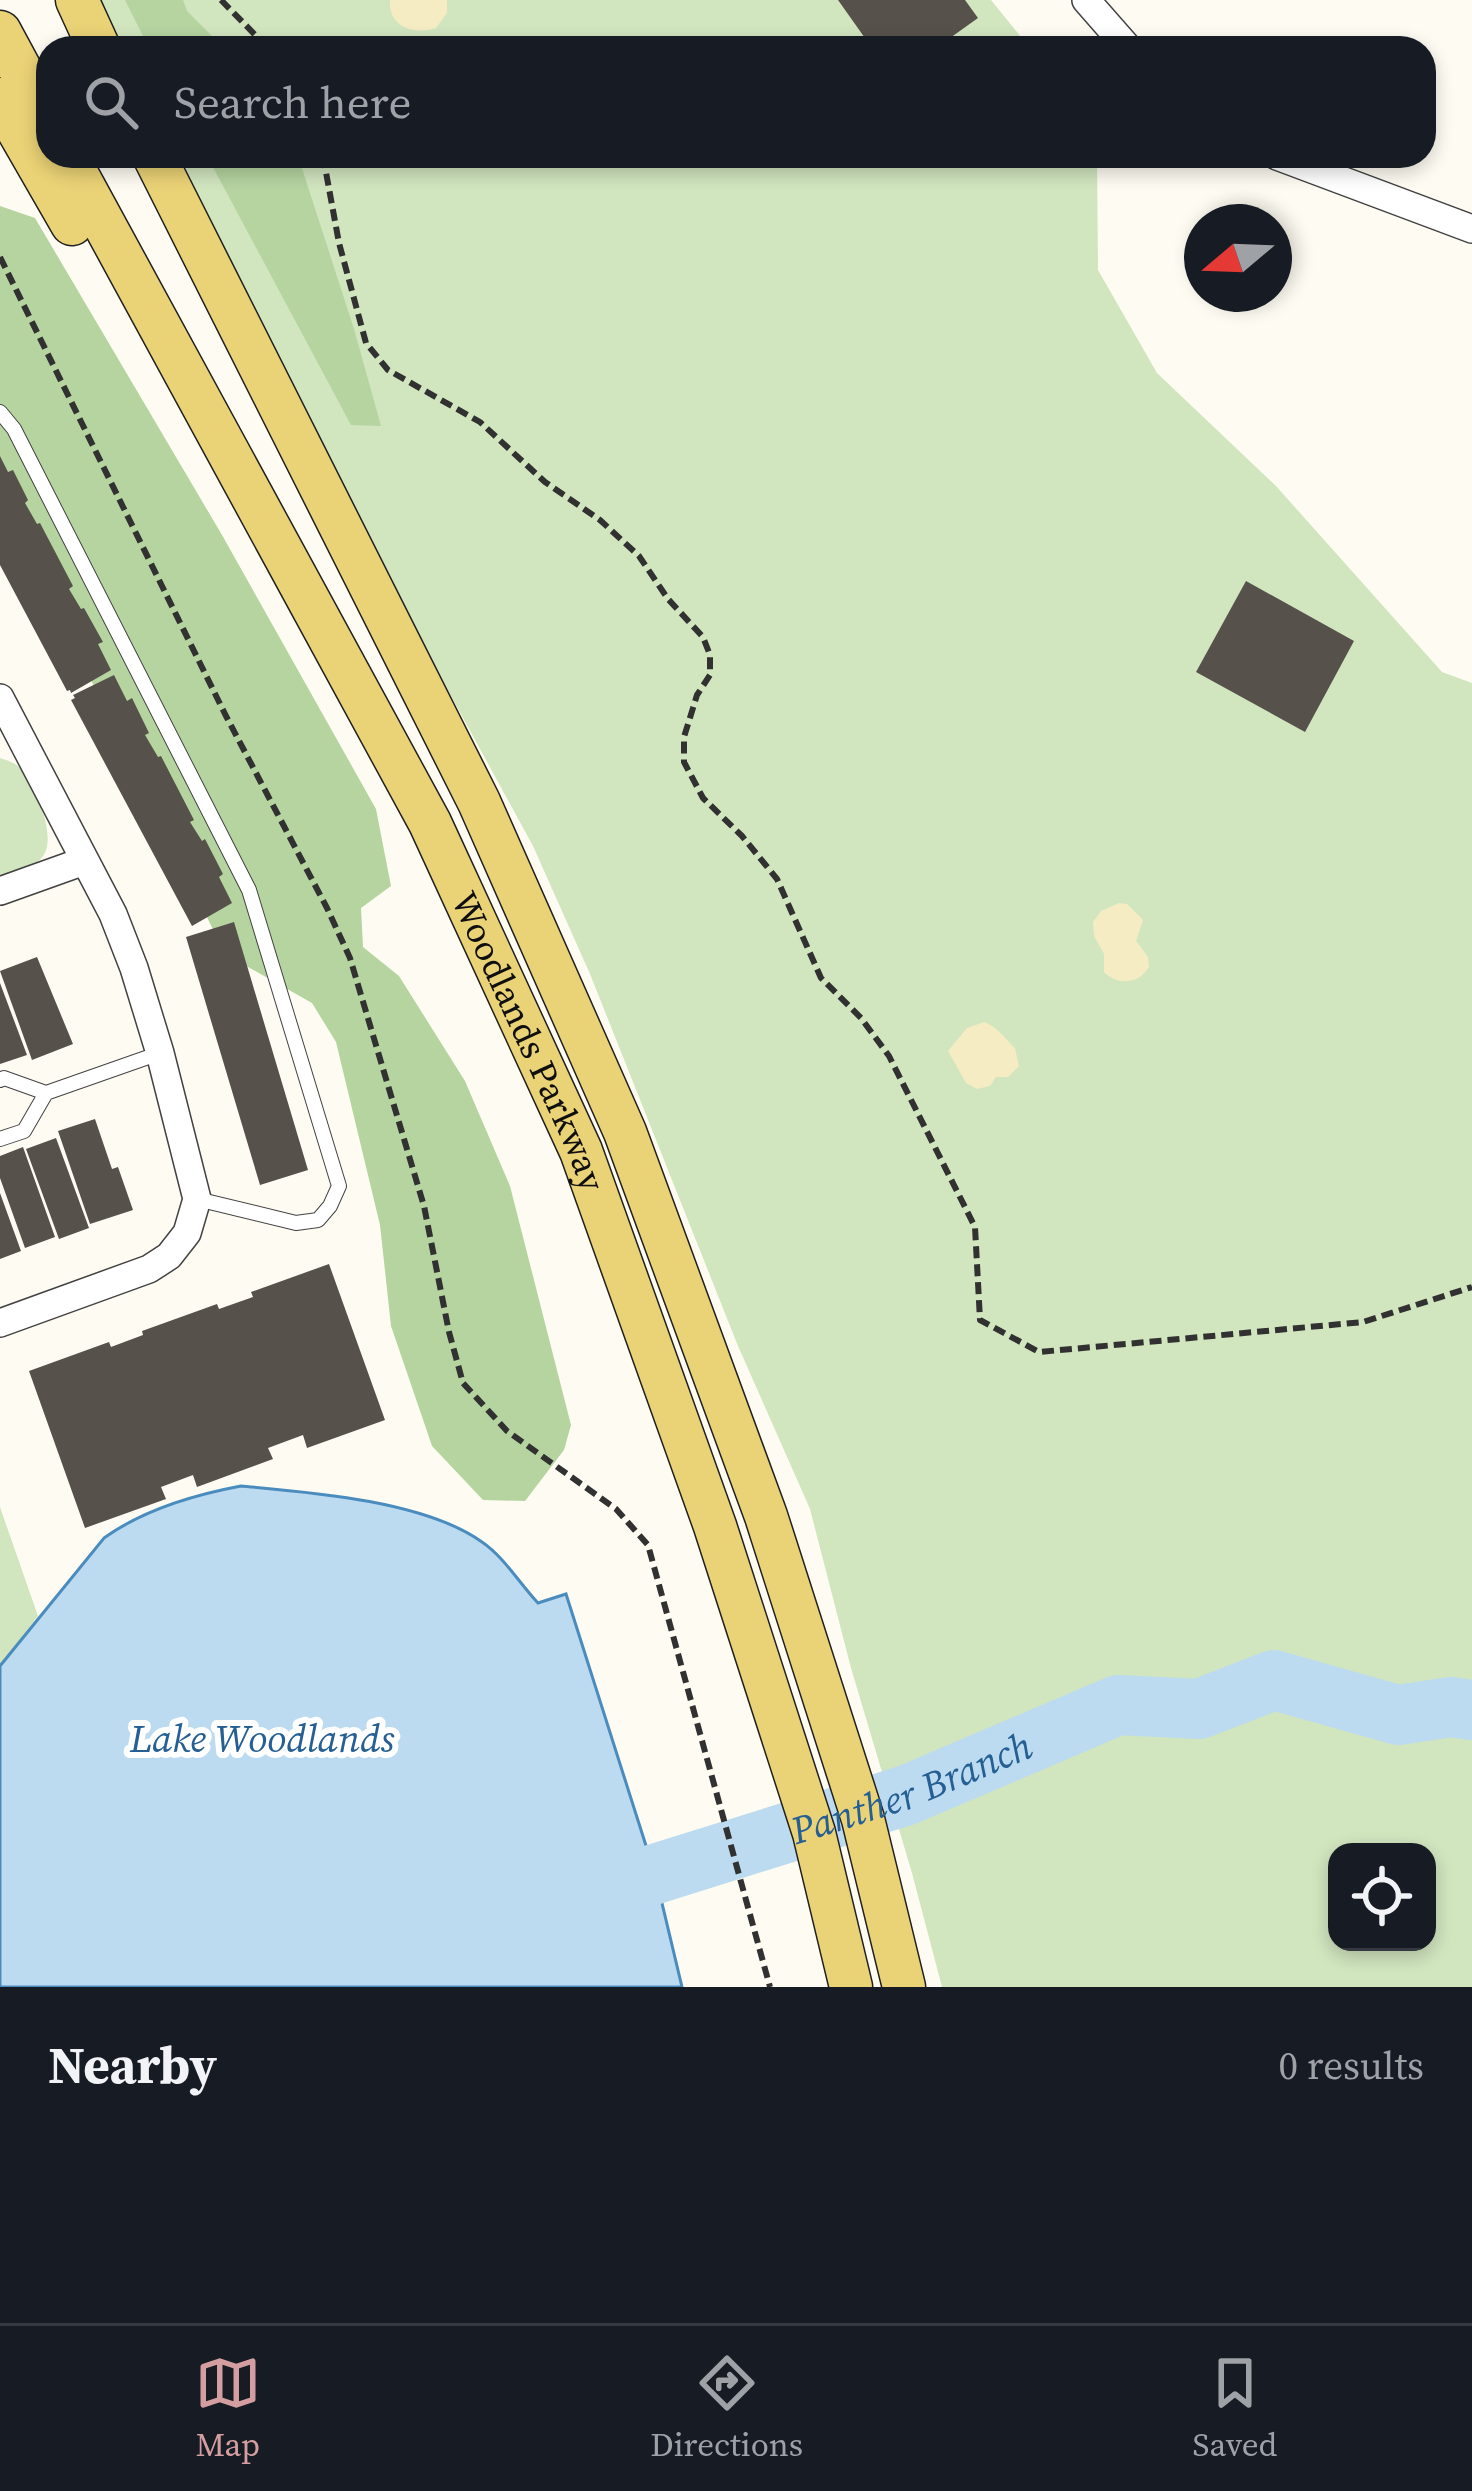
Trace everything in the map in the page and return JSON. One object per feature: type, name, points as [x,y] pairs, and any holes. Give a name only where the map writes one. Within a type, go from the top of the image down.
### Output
[{"type":"main road","points":[[77,0],[94,36]]},
{"type":"main road","points":[[0,32],[36,99]]},
{"type":"main road","points":[[0,100],[36,162]]},
{"type":"main road","points":[[39,168],[209,460],[273,538]]},
{"type":"main road","name":"Woodlands Parkway","points":[[73,168],[430,823],[581,1150],[715,1526],[814,1834],[851,1987]]},
{"type":"main road","name":"Woodlands Parkway","points":[[160,168],[479,802],[625,1132],[766,1516],[863,1819],[904,1987]]},
{"type":"street","points":[[1086,0],[1118,36]]},
{"type":"street","points":[[1309,168],[1472,229]]},
{"type":"street","points":[[0,698],[8,732],[84,861],[128,950],[197,1199],[187,1233],[169,1256],[149,1269],[0,1323]]},
{"type":"street","points":[[0,891],[84,861]]},
{"type":"lane","points":[[0,412],[14,429],[249,890],[339,1186],[318,1220],[296,1223],[197,1199]]},
{"type":"lane","points":[[0,1080],[46,1093],[160,1053]]},
{"type":"lane","points":[[0,1139],[24,1131],[46,1093]]},
{"type":"path","points":[[221,0],[256,36]]},
{"type":"path","points":[[325,168],[366,344],[388,370],[479,422],[545,482],[600,520],[639,556],[668,599],[703,637],[710,655],[710,675],[690,716],[684,762],[703,798],[777,879],[821,978],[861,1018],[889,1056],[975,1227],[980,1320],[1039,1352],[1364,1322],[1472,1287]]},
{"type":"path","points":[[0,257],[350,958],[424,1206],[463,1383],[507,1431],[616,1509],[648,1545],[770,1987]]},
{"type":"green space","points":[[98,0],[991,0],[1020,36],[114,36]]},
{"type":"green space","points":[[125,0],[183,0],[187,11],[212,36],[143,36]]},
{"type":"green space","points":[[177,168],[1097,168],[1098,270],[1157,373],[1276,486],[1442,672],[1472,683],[1472,1987],[942,1987],[810,1509],[738,1346],[590,974],[533,846],[409,619]]},
{"type":"green space","points":[[213,168],[302,168],[381,426],[351,425]]},
{"type":"green space","points":[[0,206],[35,218],[376,809],[391,886],[361,908],[363,947],[399,976],[465,1081],[510,1186],[571,1425],[564,1450],[525,1501],[483,1500],[432,1446],[391,1326],[380,1225],[336,1042],[312,1003],[225,954],[0,494]]},
{"type":"green space","points":[[0,758],[18,766],[31,784],[48,836],[39,860],[0,878]]},
{"type":"green space","points":[[0,1507],[38,1616],[0,1666]]},
{"type":"sand","points":[[390,0],[447,0],[447,13],[436,28],[411,29],[393,17]]},
{"type":"sand","points":[[1127,904],[1143,920],[1136,941],[1148,957],[1145,973],[1128,981],[1104,972],[1104,954],[1094,936],[1093,922],[1101,911]]},
{"type":"sand","points":[[984,1022],[1015,1048],[1019,1066],[1008,1077],[996,1077],[990,1086],[977,1089],[966,1083],[948,1051],[967,1028]]},
{"type":"water","name":"Lake Woodlands","points":[[241,1486],[366,1501],[430,1517],[490,1548],[538,1603],[566,1594],[655,1874],[682,1987],[0,1987],[0,1666],[104,1538],[169,1505]]},
{"type":"building","points":[[838,0],[965,0],[978,18],[953,36],[864,36]]},
{"type":"building","points":[[0,456],[8,472],[13,470],[28,500],[25,503],[73,586],[69,589],[103,642],[98,644],[111,670],[71,693],[0,565]]},
{"type":"building","points":[[1246,581],[1354,641],[1305,732],[1196,672]]},
{"type":"building","points":[[114,675],[127,701],[132,698],[149,733],[145,735],[161,756],[194,820],[190,822],[223,874],[219,877],[232,903],[192,926],[71,700]]},
{"type":"building","points":[[234,922],[308,1170],[260,1185],[186,937]]},
{"type":"building","points":[[37,957],[73,1044],[32,1060],[0,971]]},
{"type":"building","points":[[0,983],[27,1055],[0,1064]]},
{"type":"building","points":[[95,1119],[133,1210],[90,1224],[58,1131]]},
{"type":"building","points":[[56,1138],[89,1228],[59,1239],[26,1149]]},
{"type":"building","points":[[23,1147],[55,1237],[25,1248],[0,1178],[0,1156]]},
{"type":"building","points":[[0,1193],[21,1251],[0,1259]]},
{"type":"building","points":[[329,1264],[385,1420],[307,1448],[303,1435],[268,1448],[273,1459],[197,1487],[193,1475],[161,1487],[166,1499],[85,1528],[29,1371],[109,1342],[111,1347],[217,1304],[219,1309],[253,1297],[251,1292]]},
{"type":"waterway","name":"Panther Branch","points":[[577,1904],[655,1874],[907,1795],[1118,1705],[1199,1709],[1274,1680],[1398,1715],[1451,1707],[1472,1710]]}]
